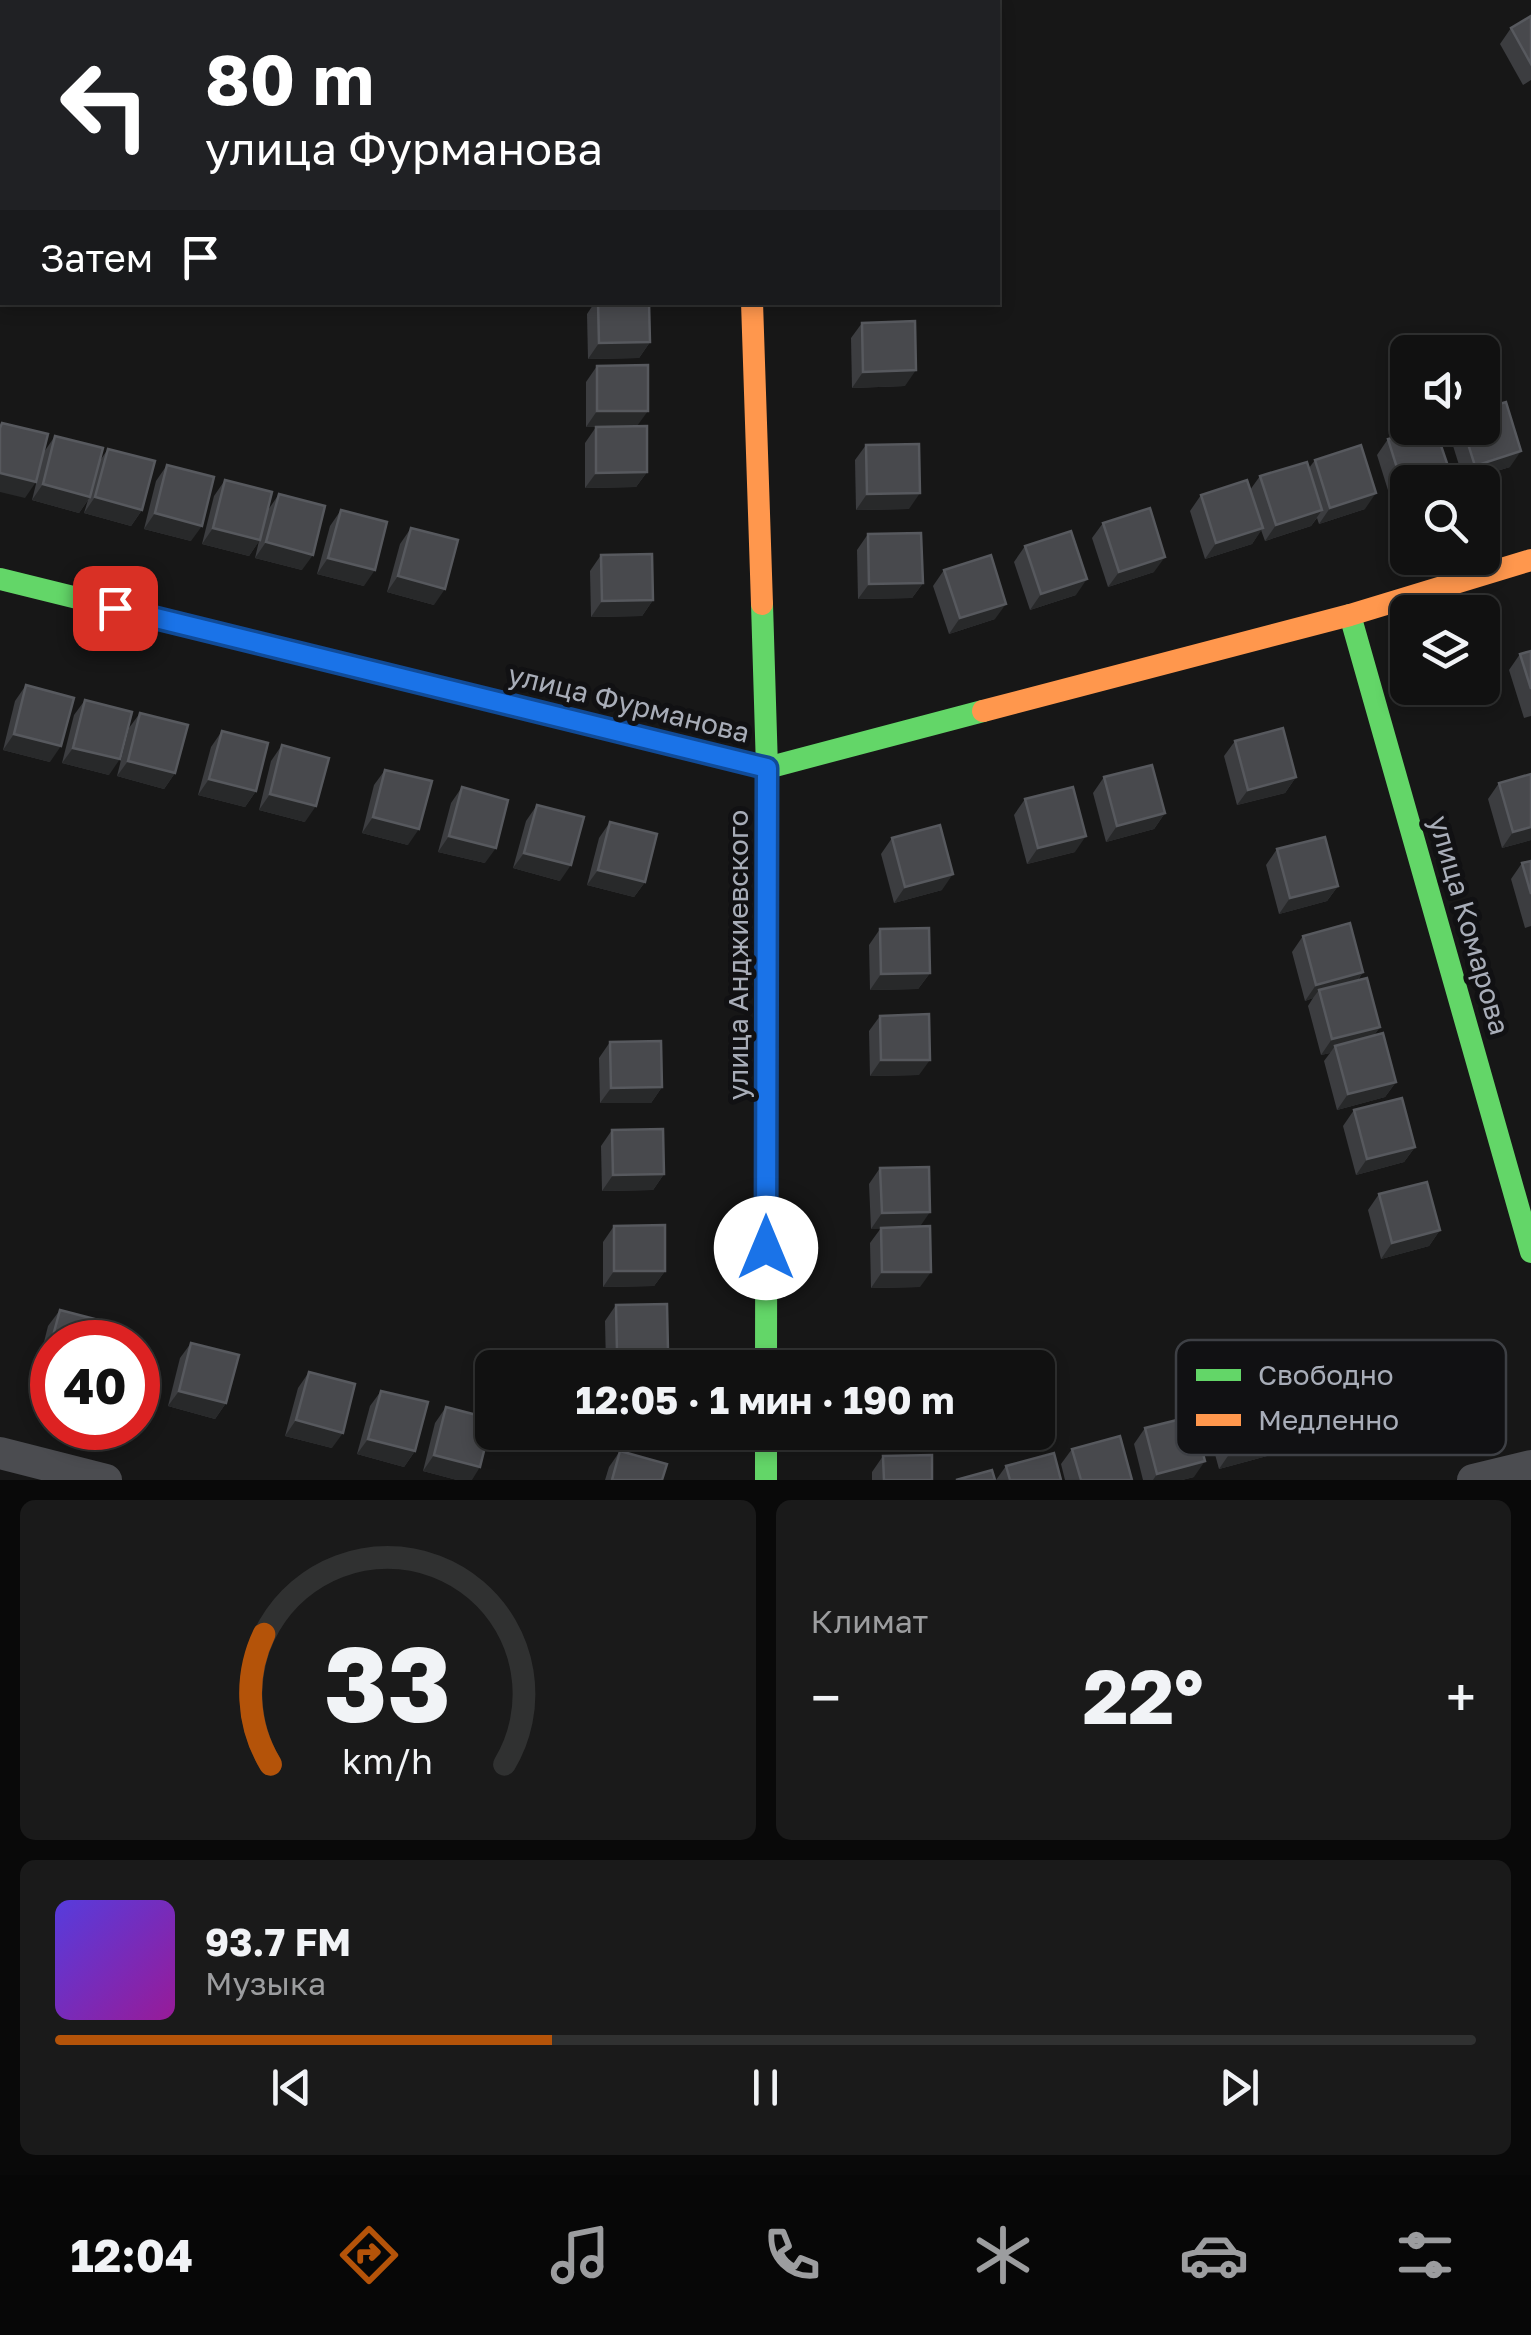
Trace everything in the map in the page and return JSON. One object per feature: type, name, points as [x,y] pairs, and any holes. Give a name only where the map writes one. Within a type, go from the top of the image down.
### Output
[{"type":"street","name":"улица Анджиевского","points":[[752,305],[767,768],[766,1350]]},
{"type":"street","name":"улица Фурманова","points":[[0,579],[767,768],[1350,614],[1531,560]]},
{"type":"street","name":"улица Комарова","points":[[1350,614],[1531,1252]]},
{"type":"street","points":[[766,1450],[766,1480]]},
{"type":"street","points":[[0,1452],[106,1480]]},
{"type":"street","points":[[1473,1480],[1531,1466]]},
{"type":"building","points":[[1531,16],[1531,64],[1511,28]]},
{"type":"building","points":[[598,305],[649,305],[650,342],[599,343]]},
{"type":"building","points":[[915,321],[916,370],[863,372],[862,323]]},
{"type":"building","points":[[648,365],[648,411],[597,411],[597,366]]},
{"type":"building","points":[[1506,402],[1521,451],[1475,465],[1468,445],[1500,445],[1500,404]]},
{"type":"building","points":[[2,423],[48,434],[36,482],[0,473]]},
{"type":"building","points":[[647,426],[647,472],[596,473],[596,427]]},
{"type":"building","points":[[55,436],[103,448],[90,497],[43,484]]},
{"type":"building","points":[[1388,439],[1390,445],[1441,445],[1448,465],[1396,465]]},
{"type":"building","points":[[919,444],[920,493],[867,494],[866,445]]},
{"type":"building","points":[[1361,445],[1376,493],[1330,508],[1315,460]]},
{"type":"building","points":[[108,449],[155,461],[142,510],[95,497]]},
{"type":"building","points":[[1307,462],[1322,510],[1276,525],[1260,476]]},
{"type":"building","points":[[167,465],[214,477],[202,526],[155,513]]},
{"type":"building","points":[[225,480],[272,492],[260,540],[213,528]]},
{"type":"building","points":[[1247,480],[1263,528],[1216,543],[1201,495]]},
{"type":"building","points":[[279,494],[325,506],[313,555],[266,542]]},
{"type":"building","points":[[1150,508],[1165,557],[1119,572],[1103,523]]},
{"type":"building","points":[[341,510],[387,522],[375,570],[328,558]]},
{"type":"building","points":[[411,528],[458,540],[445,589],[398,576]]},
{"type":"building","points":[[1071,531],[1087,579],[1041,594],[1025,546]]},
{"type":"building","points":[[921,533],[923,583],[869,584],[868,534]]},
{"type":"building","points":[[652,554],[653,600],[602,601],[601,555]]},
{"type":"building","points":[[991,555],[1006,604],[960,618],[944,570]]},
{"type":"building","points":[[1531,651],[1531,689],[1520,654]]},
{"type":"building","points":[[26,685],[74,698],[61,746],[14,734]]},
{"type":"building","points":[[85,700],[132,712],[120,759],[73,748]]},
{"type":"building","points":[[140,713],[188,725],[175,773],[128,761]]},
{"type":"building","points":[[1283,728],[1296,777],[1248,790],[1235,741]]},
{"type":"building","points":[[222,731],[268,743],[256,791],[209,779]]},
{"type":"building","points":[[282,745],[329,758],[316,806],[270,794]]},
{"type":"building","points":[[1152,765],[1165,813],[1117,826],[1104,777]]},
{"type":"building","points":[[385,770],[432,781],[419,829],[373,817]]},
{"type":"building","points":[[1531,774],[1531,827],[1513,832],[1499,783]]},
{"type":"building","points":[[462,787],[508,800],[496,848],[449,836]]},
{"type":"building","points":[[1073,787],[1086,836],[1038,848],[1025,799]]},
{"type":"building","points":[[537,805],[584,817],[571,865],[524,853]]},
{"type":"building","points":[[610,822],[657,834],[645,882],[598,870]]},
{"type":"building","points":[[940,825],[953,874],[905,887],[892,838]]},
{"type":"building","points":[[1325,837],[1338,886],[1290,898],[1277,849]]},
{"type":"building","points":[[1531,861],[1531,894],[1522,863]]},
{"type":"building","points":[[1350,923],[1363,972],[1316,985],[1303,936]]},
{"type":"building","points":[[929,928],[930,973],[881,974],[880,929]]},
{"type":"building","points":[[1367,978],[1380,1027],[1332,1039],[1319,990]]},
{"type":"building","points":[[929,1014],[930,1060],[881,1060],[880,1016]]},
{"type":"building","points":[[1383,1033],[1396,1082],[1348,1094],[1335,1046]]},
{"type":"building","points":[[661,1041],[662,1087],[611,1088],[610,1042]]},
{"type":"building","points":[[1402,1098],[1415,1147],[1367,1159],[1354,1110]]},
{"type":"building","points":[[663,1129],[664,1174],[613,1175],[612,1130]]},
{"type":"building","points":[[929,1167],[930,1212],[882,1213],[880,1168]]},
{"type":"building","points":[[1427,1182],[1440,1230],[1392,1243],[1379,1194]]},
{"type":"building","points":[[665,1225],[665,1271],[614,1271],[614,1226]]},
{"type":"building","points":[[930,1226],[931,1272],[882,1272],[881,1228]]},
{"type":"building","points":[[667,1304],[668,1350],[617,1350],[616,1305]]},
{"type":"building","points":[[60,1310],[98,1320],[57,1320]]},
{"type":"building","points":[[191,1343],[239,1355],[226,1403],[179,1391]]},
{"type":"building","points":[[309,1372],[355,1384],[343,1433],[296,1420]]},
{"type":"building","points":[[381,1391],[428,1402],[415,1451],[368,1439]]},
{"type":"building","points":[[446,1407],[475,1415],[475,1450],[484,1450],[480,1467],[434,1455]]},
{"type":"building","points":[[1176,1420],[1176,1455],[1203,1455],[1205,1461],[1157,1474],[1145,1428]]},
{"type":"building","points":[[1120,1436],[1132,1480],[1081,1480],[1072,1449]]},
{"type":"building","points":[[620,1451],[667,1464],[662,1480],[612,1480]]},
{"type":"building","points":[[1054,1453],[1061,1480],[1010,1480],[1006,1466]]},
{"type":"building","points":[[932,1455],[932,1480],[884,1480],[883,1456]]},
{"type":"building","points":[[992,1470],[995,1480],[956,1480]]},
{"type":"traffic: fast","points":[[0,579],[767,768],[983,711]]},
{"type":"traffic: fast","points":[[762,604],[767,768],[766,1350]]},
{"type":"traffic: fast","points":[[1350,615],[1531,1252]]},
{"type":"traffic: fast","points":[[766,1450],[766,1480]]},
{"type":"traffic: slow","points":[[752,305],[762,604]]},
{"type":"traffic: slow","points":[[983,711],[1350,615],[1531,560]]},
{"type":"route","points":[[115,608],[767,768],[766,1248]]}]
